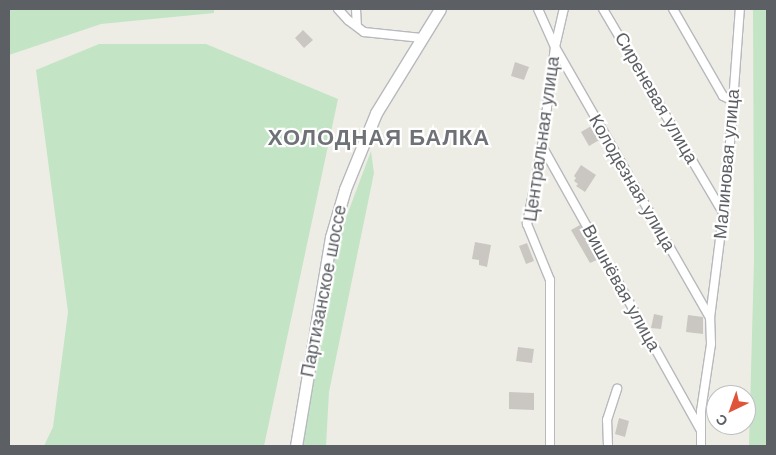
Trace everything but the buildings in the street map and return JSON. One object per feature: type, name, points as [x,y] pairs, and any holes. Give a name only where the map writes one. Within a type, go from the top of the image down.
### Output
[{"type":"main road","name":"Партизанское шоссе","points":[[296,446],[332,237],[345,189],[376,113],[440,9]]},
{"type":"street","points":[[338,9],[364,32],[422,38]]},
{"type":"street","points":[[356,9],[357,26]]},
{"type":"street","name":"Колодезная улица","points":[[538,9],[555,47],[710,318]]},
{"type":"street","name":"Центральная улица","points":[[550,446],[550,280],[527,224],[542,146],[555,47],[564,9]]},
{"type":"street","name":"Сиреневая улица","points":[[603,9],[723,213]]},
{"type":"street","points":[[672,9],[723,96],[733,101]]},
{"type":"street","name":"Малиновая улица","points":[[702,446],[701,411],[711,344],[710,318],[723,213],[740,9]]},
{"type":"street","name":"Вишнёвая улица","points":[[542,146],[701,431]]},
{"type":"street","points":[[608,446],[607,420],[617,389]]},
{"type":"green space","points":[[9,9],[214,9],[214,13],[101,24],[9,55]]},
{"type":"green space","points":[[753,9],[767,9],[767,446],[749,446],[749,435],[756,435],[756,385],[751,385],[754,260]]},
{"type":"green space","points":[[99,44],[206,44],[338,99],[264,446],[44,446],[53,427],[68,312],[36,70]]},
{"type":"green space","points":[[371,151],[374,173],[329,392],[326,446],[301,446],[334,250]]},
{"type":"district","name":"ХОЛОДНАЯ БАЛКА","points":[[379,138]]}]
